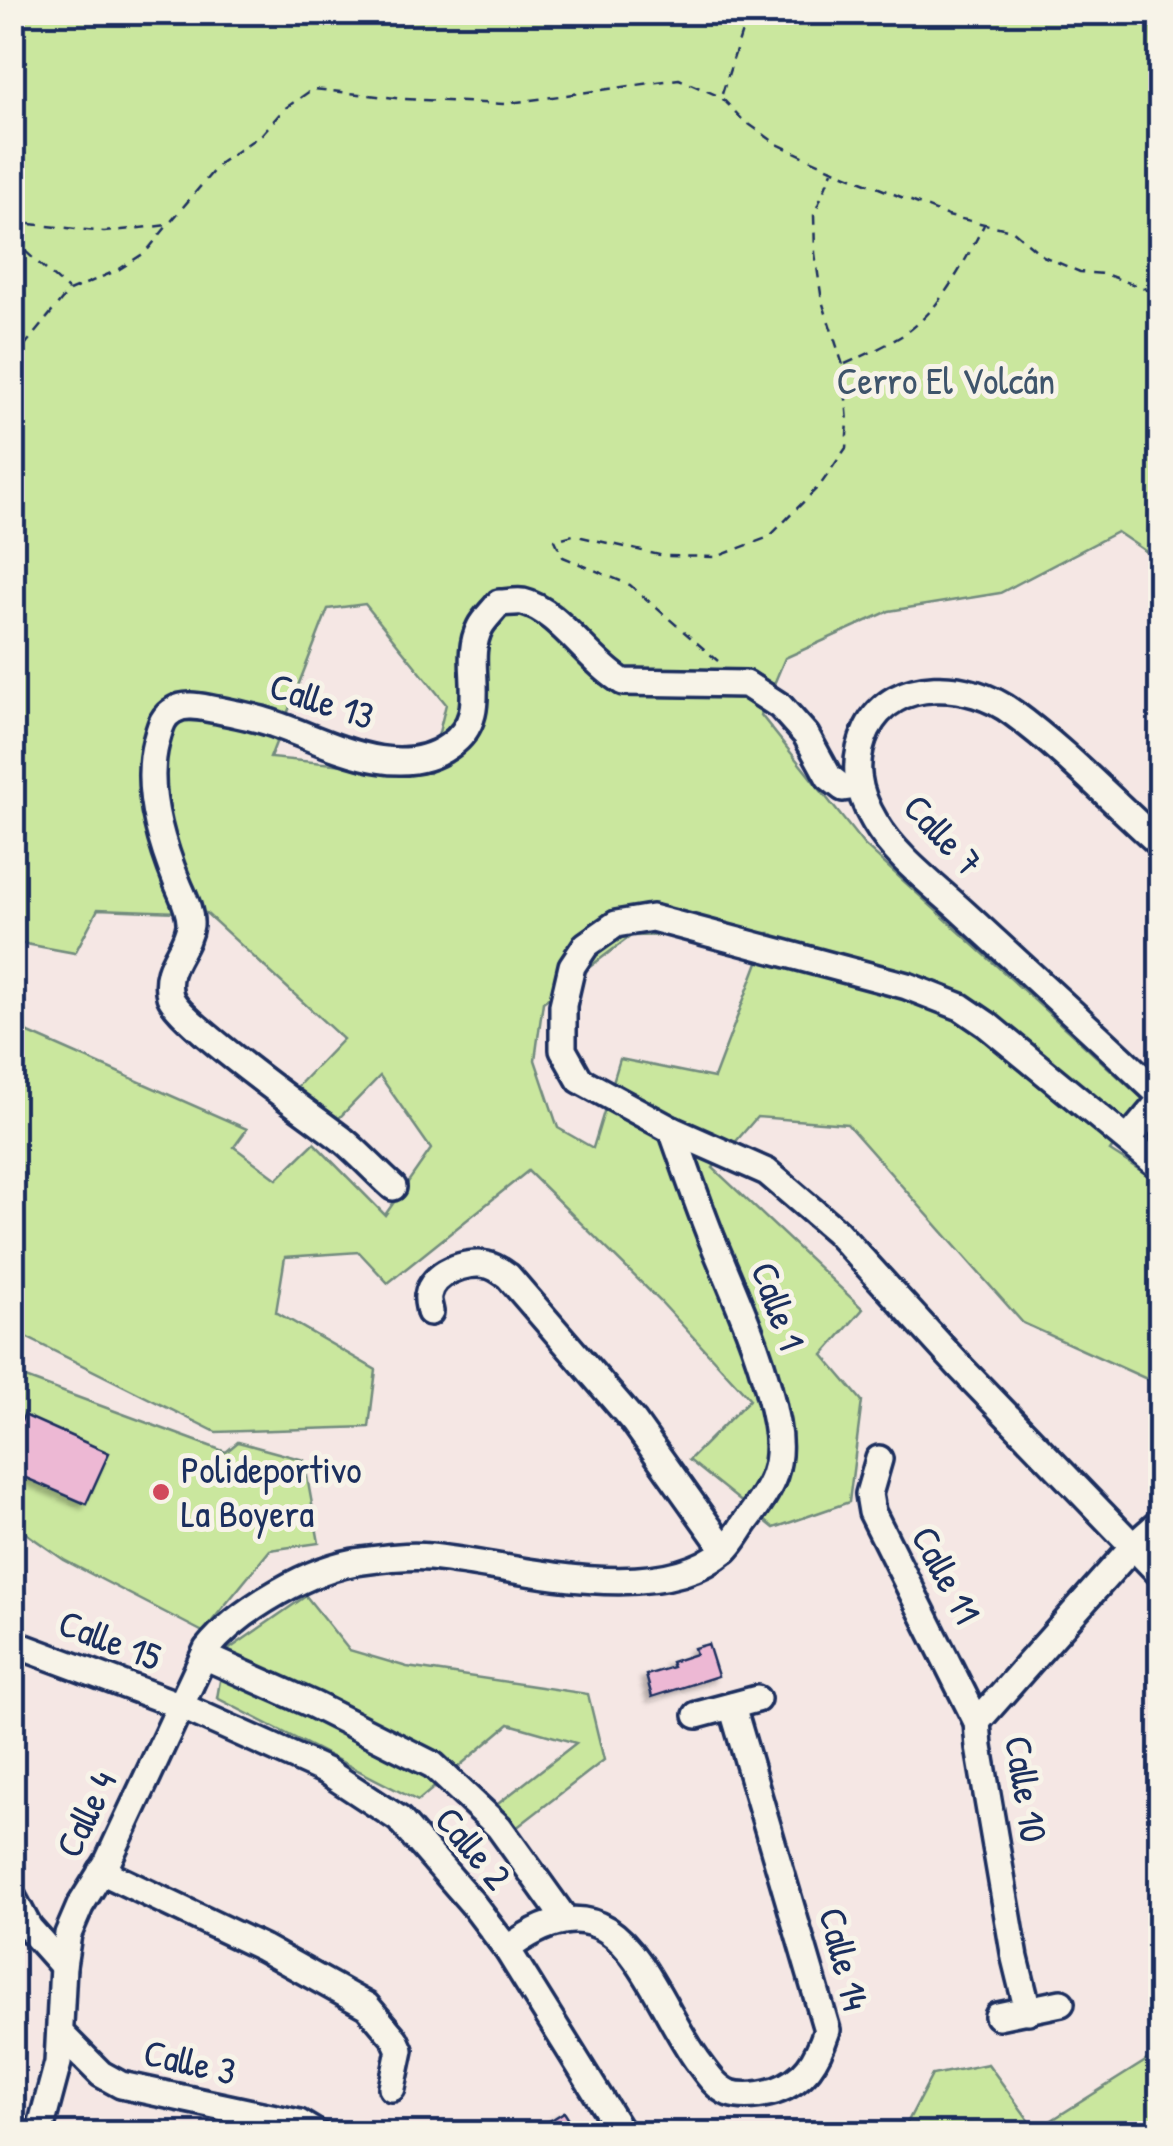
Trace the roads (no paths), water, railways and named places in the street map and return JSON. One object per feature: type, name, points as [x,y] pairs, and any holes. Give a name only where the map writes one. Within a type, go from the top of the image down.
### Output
[{"type":"street","name":"Calle 13","points":[[393,1188],[343,1140],[265,1083],[182,1014],[170,998],[168,973],[190,927],[189,914],[165,852],[154,800],[154,752],[162,719],[174,709],[188,705],[262,720],[374,758],[423,760],[452,745],[471,720],[476,700],[473,676],[478,629],[499,603],[523,602],[555,618],[575,643],[608,674],[623,682],[746,684],[780,706],[806,735],[828,777],[843,788],[857,786]]},
{"type":"street","name":"Calle 7","points":[[1128,1138],[1160,1098],[888,842],[857,786],[860,745],[879,711],[898,697],[943,688],[969,692],[1012,711],[1160,844]]},
{"type":"street","points":[[672,1130],[580,1080],[563,1050],[563,1006],[572,966],[586,945],[616,924],[652,918],[906,986],[961,1007],[1160,1167]]},
{"type":"street","name":"Calle 1","points":[[672,1130],[767,1172],[836,1230],[962,1369],[1160,1574]]},
{"type":"street","name":"Calle 1","points":[[181,1706],[219,1634],[286,1587],[322,1569],[357,1561],[425,1556],[592,1581],[643,1580],[689,1570],[725,1550],[770,1492],[778,1450],[776,1424],[740,1300],[672,1130]]},
{"type":"street","points":[[430,1312],[428,1296],[436,1279],[454,1270],[473,1264],[489,1265],[508,1276],[634,1422],[725,1550]]},
{"type":"street","name":"Calle 11","points":[[880,1459],[869,1494],[872,1512],[977,1722]]},
{"type":"street","name":"Calle 10","points":[[1028,2011],[1015,1958],[977,1722],[1134,1545],[1160,1522]]},
{"type":"street","name":"Calle 15","points":[[12,1643],[181,1706]]},
{"type":"street","points":[[204,1656],[433,1765],[498,1827],[564,1918],[524,1936],[507,1949]]},
{"type":"street","name":"Calle 14","points":[[564,1918],[598,1924],[622,1938],[687,2046],[711,2080],[728,2092],[759,2096],[790,2086],[818,2059],[826,2030],[744,1703],[697,1716]]},
{"type":"street","name":"Calle 4","points":[[38,2134],[58,2063],[63,1966],[74,1920],[181,1706]]},
{"type":"street","name":"Calle 2","points":[[181,1706],[326,1771],[399,1819],[474,1904],[507,1949],[622,2134]]},
{"type":"street","points":[[101,1871],[263,1948],[367,2006],[400,2050],[392,2088]]},
{"type":"street","points":[[12,1896],[30,1928],[63,1966]]},
{"type":"street","points":[[998,2016],[1061,2004]]},
{"type":"street","name":"Calle 3","points":[[62,2034],[101,2074],[121,2085],[299,2123],[318,2134]]},
{"type":"place","name":"Polideportivo La Boyera","points":[[161,1492]]},
{"type":"park label","name":"Cerro El Volcán","points":[[946,381]]}]
